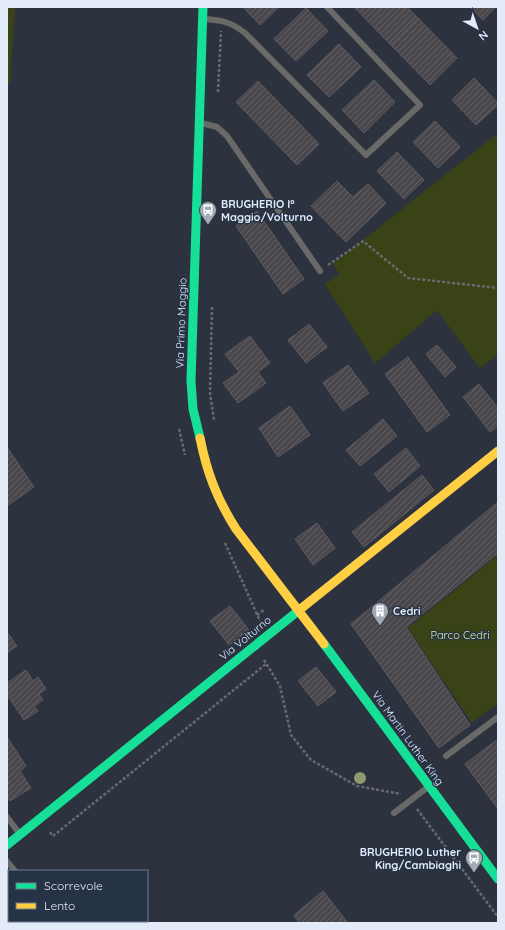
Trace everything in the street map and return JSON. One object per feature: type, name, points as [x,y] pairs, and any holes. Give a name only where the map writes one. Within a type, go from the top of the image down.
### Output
[{"type":"street","name":"Via Primo Maggio","points":[[203,7],[191,381],[193,409],[206,467],[217,496],[229,518],[275,582],[299,610]]},
{"type":"street","name":"Via Volturno","points":[[7,845],[498,451]]},
{"type":"street","name":"Via Martin Luther King","points":[[299,610],[498,879]]},
{"type":"lane","points":[[202,18],[222,20],[234,25],[245,33],[366,155],[420,105],[327,7]]},
{"type":"lane","points":[[199,123],[217,127],[227,136],[320,270]]},
{"type":"lane","points":[[446,756],[498,717]]},
{"type":"lane","points":[[394,813],[429,786]]},
{"type":"lane","points":[[7,817],[20,835]]},
{"type":"lane","points":[[7,861],[14,870]]},
{"type":"path","points":[[218,96],[222,20]]},
{"type":"path","points":[[320,270],[364,241],[408,278],[498,288]]},
{"type":"path","points":[[212,305],[210,393],[214,421]]},
{"type":"path","points":[[257,615],[264,610]]},
{"type":"path","points":[[269,654],[263,659],[280,686],[291,735],[311,760],[357,786],[407,795],[498,917]]},
{"type":"path","points":[[44,836],[50,832],[53,836],[266,664]]},
{"type":"green space","points":[[7,7],[15,7],[10,82],[7,84]]},
{"type":"green space","points":[[498,133],[498,354],[480,368],[437,310],[375,363],[325,284],[340,275],[333,264]]},
{"type":"green space","name":"Parco Cedri","points":[[498,555],[498,703],[472,723],[408,628]]},
{"type":"building","points":[[243,7],[279,7],[260,25]]},
{"type":"building","points":[[354,7],[407,7],[418,18],[391,45]]},
{"type":"building","points":[[470,7],[494,7],[495,8],[483,20]]},
{"type":"building","points":[[306,8],[328,31],[296,61],[274,39]]},
{"type":"building","points":[[418,18],[457,58],[430,85],[391,45]]},
{"type":"building","points":[[339,44],[361,67],[329,97],[307,75]]},
{"type":"building","points":[[474,78],[498,103],[498,105],[476,125],[452,100]]},
{"type":"building","points":[[374,80],[395,102],[364,133],[342,110]]},
{"type":"building","points":[[258,81],[319,144],[297,165],[236,102]]},
{"type":"building","points":[[435,121],[460,147],[438,168],[413,142]]},
{"type":"building","points":[[397,152],[424,180],[404,199],[377,171]]},
{"type":"building","points":[[337,181],[353,197],[368,184],[386,203],[346,242],[311,206]]},
{"type":"building","points":[[257,211],[304,279],[283,294],[236,226]]},
{"type":"building","points":[[309,324],[327,347],[306,363],[288,340]]},
{"type":"building","points":[[250,336],[270,363],[258,372],[266,383],[238,403],[223,383],[239,372],[225,354]]},
{"type":"building","points":[[437,345],[456,367],[445,377],[426,354]]},
{"type":"building","points":[[408,357],[450,415],[427,432],[385,374]]},
{"type":"building","points":[[348,365],[369,393],[343,411],[323,383]]},
{"type":"building","points":[[479,384],[498,408],[498,426],[490,432],[463,397]]},
{"type":"building","points":[[290,406],[310,435],[278,457],[259,428]]},
{"type":"building","points":[[383,419],[397,436],[360,466],[346,450]]},
{"type":"building","points":[[7,447],[34,487],[7,506]]},
{"type":"building","points":[[406,448],[420,466],[389,492],[374,474]]},
{"type":"building","points":[[422,475],[434,490],[364,547],[352,532]]},
{"type":"building","name":"Cedri","points":[[498,502],[498,553],[406,627],[470,725],[439,748],[351,624]]},
{"type":"building","points":[[317,523],[335,548],[313,565],[295,539]]},
{"type":"building","points":[[230,606],[249,630],[229,645],[210,621]]},
{"type":"building","points":[[7,632],[17,646],[7,653]]},
{"type":"building","points":[[316,667],[336,692],[318,706],[298,681]]},
{"type":"building","points":[[26,670],[33,681],[38,677],[46,689],[39,694],[43,700],[34,706],[38,711],[24,720],[7,695],[7,683]]},
{"type":"building","points":[[7,737],[26,766],[20,771],[31,788],[10,801],[7,796],[7,783],[9,782],[7,778]]},
{"type":"building","points":[[498,739],[498,809],[465,764]]},
{"type":"building","points":[[323,891],[348,923],[299,923],[294,915]]},
{"type":"traffic: fast","points":[[200,438],[193,409],[191,381],[203,7]]},
{"type":"traffic: fast","points":[[7,845],[303,607]]},
{"type":"traffic: fast","points":[[324,644],[498,879]]},
{"type":"traffic: slow","points":[[200,438],[206,463],[218,496],[229,518],[324,644]]},
{"type":"traffic: slow","points":[[303,607],[498,451]]},
{"type":"place","name":"BRUGHERIO I° Maggio/Volturno","points":[[208,225]]},
{"type":"place","name":"Cedri","points":[[380,626]]},
{"type":"place","name":"BRUGHERIO Luther King/Cambiaghi","points":[[474,873]]}]
